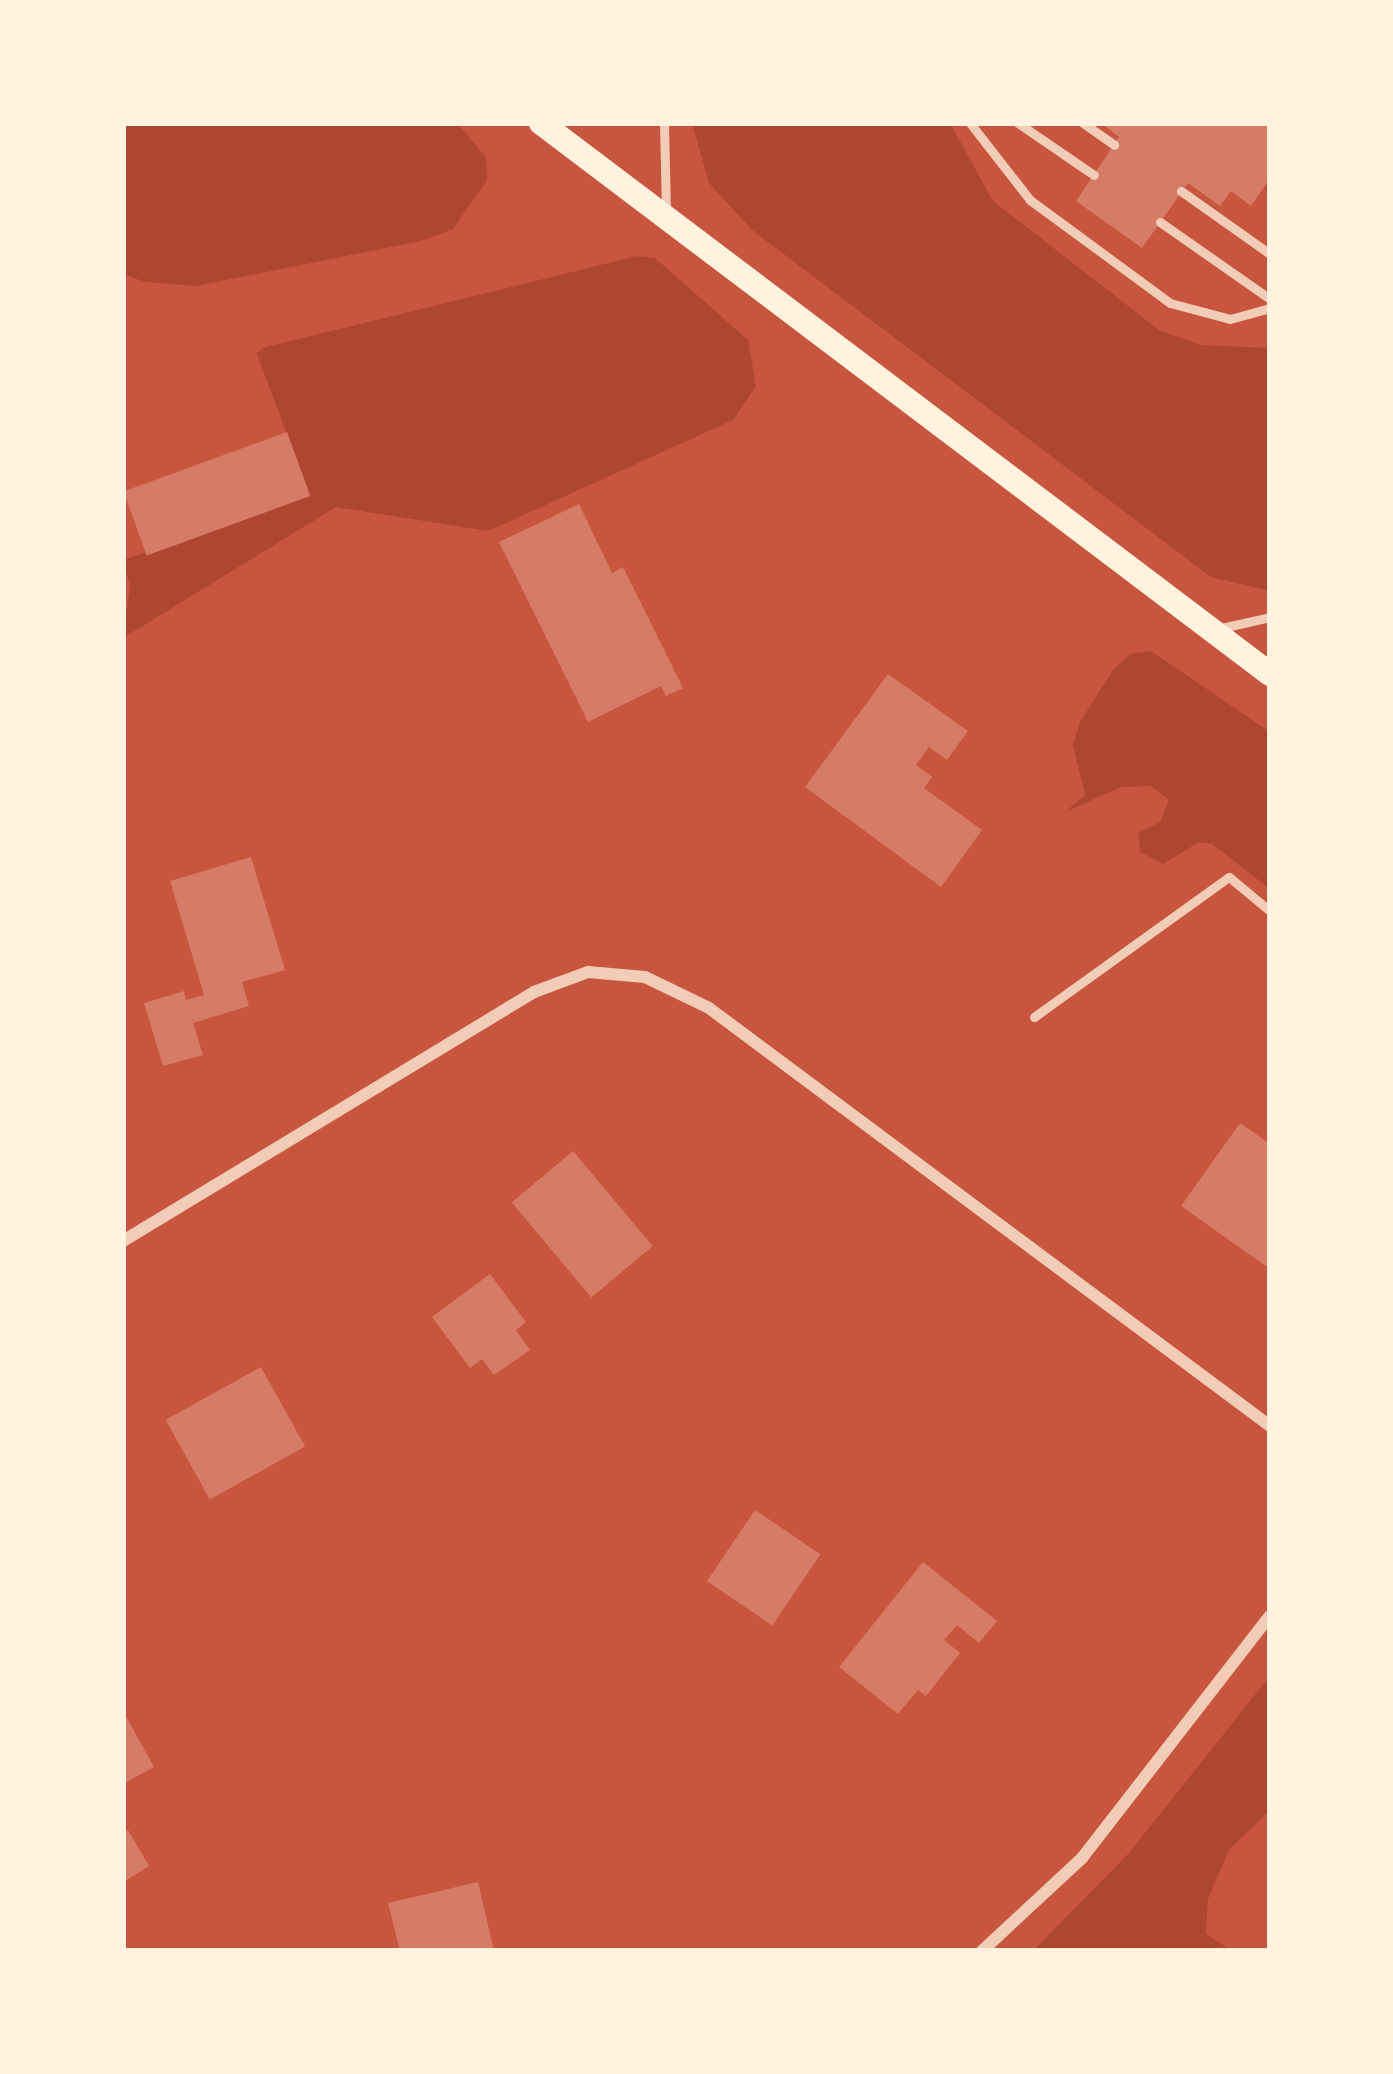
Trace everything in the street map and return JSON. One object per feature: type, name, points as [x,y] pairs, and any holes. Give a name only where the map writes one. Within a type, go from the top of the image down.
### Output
[{"type":"main road","points":[[541,123],[1270,674]]},
{"type":"street","points":[[123,1241],[534,992],[588,972],[645,977],[709,1008],[1270,1426]]},
{"type":"street","points":[[982,1951],[1082,1858],[1270,1616]]},
{"type":"lane","points":[[664,123],[667,217]]},
{"type":"lane","points":[[970,123],[1030,200],[1170,303],[1230,319],[1270,303]]},
{"type":"lane","points":[[1018,123],[1094,175]]},
{"type":"lane","points":[[1083,123],[1114,145]]},
{"type":"lane","points":[[1181,191],[1270,254]]},
{"type":"lane","points":[[1160,222],[1270,303]]},
{"type":"lane","points":[[1209,630],[1270,617]]},
{"type":"lane","points":[[1034,1017],[1229,877],[1270,910]]},
{"type":"shaded area","points":[[123,123],[457,123],[486,157],[487,180],[453,229],[421,241],[196,286],[145,282],[123,274]]},
{"type":"shaded area","points":[[692,123],[950,123],[993,201],[1159,330],[1201,345],[1270,348],[1270,591],[1211,577],[752,230],[709,183]]},
{"type":"shaded area","points":[[637,256],[655,258],[748,340],[756,386],[733,420],[488,531],[336,507],[123,638],[130,586],[123,560],[310,496],[257,354],[262,348]]},
{"type":"shaded area","points":[[1151,651],[1270,732],[1270,889],[1212,844],[1199,842],[1163,864],[1140,852],[1138,833],[1160,822],[1169,800],[1151,786],[1121,787],[1065,812],[1085,795],[1073,745],[1080,722],[1113,670],[1130,654]]},
{"type":"shaded area","points":[[1270,1676],[1270,1810],[1229,1850],[1208,1899],[1206,1934],[1232,1951],[1033,1951],[1129,1853]]},
{"type":"building","points":[[1101,123],[1270,123],[1270,178],[1251,206],[1231,191],[1220,206],[1188,183],[1142,248],[1076,201],[1119,137]]},
{"type":"building","points":[[287,432],[310,496],[147,555],[123,492]]},
{"type":"building","points":[[579,504],[612,573],[623,567],[683,688],[666,696],[661,686],[588,722],[499,542]]},
{"type":"building","points":[[888,674],[968,731],[947,760],[929,747],[916,765],[932,777],[924,788],[982,830],[941,887],[805,787]]},
{"type":"building","points":[[251,857],[285,970],[242,982],[249,1006],[193,1023],[203,1055],[163,1066],[144,1003],[184,991],[186,1000],[204,995],[170,881]]},
{"type":"building","points":[[1240,1123],[1270,1144],[1270,1269],[1181,1206]]},
{"type":"building","points":[[573,1151],[653,1246],[591,1297],[512,1202]]},
{"type":"building","points":[[490,1274],[526,1322],[516,1330],[530,1350],[494,1375],[482,1359],[470,1368],[432,1317]]},
{"type":"building","points":[[261,1367],[305,1447],[210,1499],[166,1420]]},
{"type":"building","points":[[755,1510],[820,1554],[772,1625],[707,1581]]},
{"type":"building","points":[[923,1562],[997,1621],[979,1643],[957,1625],[944,1640],[960,1653],[926,1696],[918,1690],[898,1714],[839,1667]]},
{"type":"building","points":[[123,1711],[154,1767],[123,1784]]},
{"type":"building","points":[[128,1830],[149,1866],[123,1882],[123,1833]]},
{"type":"building","points":[[478,1882],[494,1951],[400,1951],[388,1903]]}]
